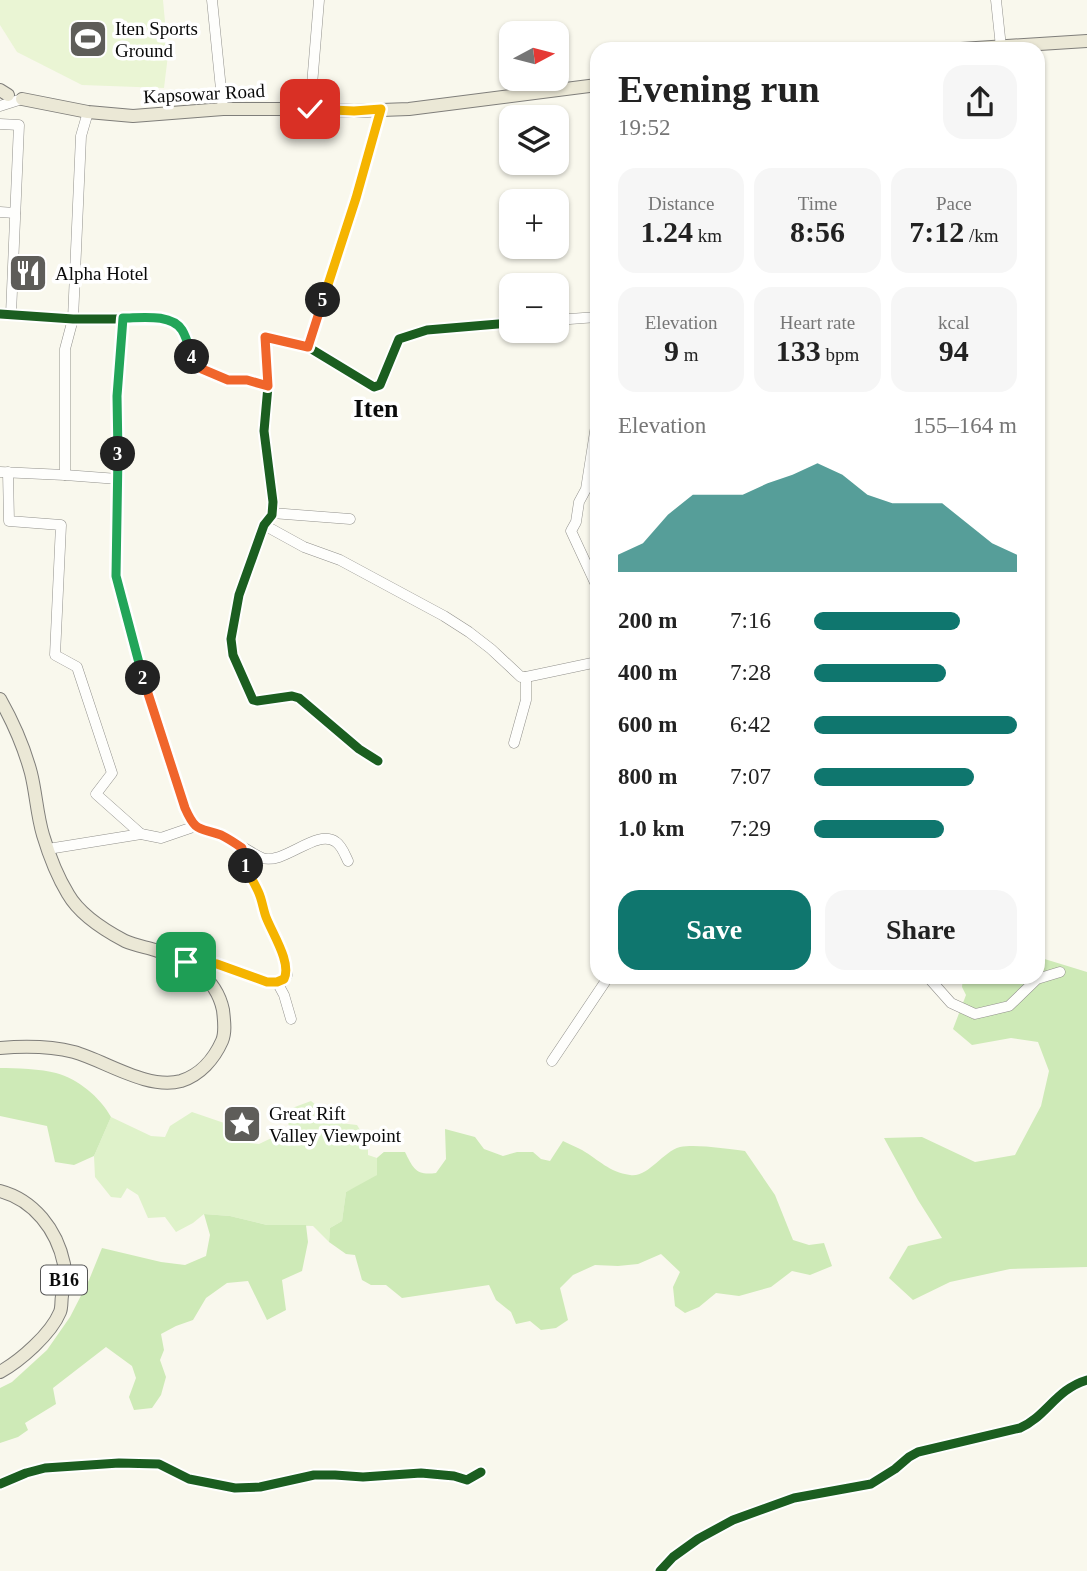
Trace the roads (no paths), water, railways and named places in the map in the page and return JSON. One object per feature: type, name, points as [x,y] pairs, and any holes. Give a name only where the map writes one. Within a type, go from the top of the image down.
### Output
[{"type":"main road","points":[[1045,44],[1087,41]]},
{"type":"main road","name":"Kapsowar Road","points":[[22,99],[88,112],[133,116],[223,109],[354,111],[409,108],[590,86]]},
{"type":"main road","points":[[0,699],[22,744],[31,774],[42,834],[52,863],[69,896],[93,922],[127,942],[186,962],[196,969],[210,981],[220,998],[224,1019],[224,1037],[216,1054],[203,1069],[183,1080],[157,1081],[132,1075],[88,1057],[54,1048],[0,1048]]},
{"type":"main road","name":"B16","points":[[0,1191],[27,1203],[41,1216],[54,1234],[64,1265],[60,1312],[34,1347],[0,1372]]},
{"type":"street","points":[[212,0],[223,109]]},
{"type":"street","points":[[310,109],[318,0]]},
{"type":"street","points":[[996,0],[1000,42]]},
{"type":"street","name":"Kapsowar Road","points":[[2,97],[22,99]]},
{"type":"street","points":[[308,347],[356,198],[381,109]]},
{"type":"street","points":[[65,475],[65,349],[73,319],[82,136],[88,112]]},
{"type":"street","points":[[0,124],[19,125],[15,213],[5,314],[73,319],[160,319],[173,322],[183,332],[195,364],[202,369],[228,380],[247,380],[268,386]]},
{"type":"street","points":[[0,212],[15,213]]},
{"type":"street","points":[[123,318],[117,396],[116,576],[143,679],[185,808],[191,820],[203,831],[228,838],[242,848],[267,859],[282,856],[326,838],[335,841],[348,861]]},
{"type":"street","points":[[569,319],[590,318]]},
{"type":"street","points":[[378,761],[299,698],[292,696],[253,700],[233,655],[231,634],[239,595],[264,526],[272,513],[264,431],[268,386],[265,337],[308,347],[374,387],[380,385],[399,339],[427,330],[499,324]]},
{"type":"street","points":[[590,464],[586,489],[579,502],[576,522],[571,531],[590,572]]},
{"type":"street","points":[[118,479],[4,472],[9,521],[61,525],[55,655],[77,667],[112,773],[96,794],[141,834]]},
{"type":"street","points":[[272,513],[350,519]]},
{"type":"street","points":[[264,526],[304,547],[340,560],[444,616],[476,637],[521,677],[590,663]]},
{"type":"street","points":[[514,743],[527,694],[526,677]]},
{"type":"street","points":[[48,849],[141,834],[161,838],[196,826]]},
{"type":"street","points":[[196,969],[205,964],[217,964],[267,982],[277,982],[287,975],[285,960],[247,869],[242,848]]},
{"type":"street","points":[[1045,977],[1060,972]]},
{"type":"street","points":[[277,982],[284,995],[290,1018]]},
{"type":"street","points":[[552,1061],[605,984]]},
{"type":"street","points":[[934,984],[951,1003],[975,1014],[1009,1006],[1032,984]]},
{"type":"street","points":[[660,1571],[673,1557],[698,1539],[733,1520],[794,1498],[871,1484],[918,1452],[1020,1428],[1030,1424],[1056,1397],[1087,1381]]},
{"type":"street","points":[[0,1484],[45,1468],[119,1463],[159,1464],[189,1479],[236,1488],[260,1487],[314,1475],[363,1477],[421,1473],[467,1480],[481,1472]]},
{"type":"place","name":"Iten Sports Ground","points":[[88,39]]},
{"type":"place","name":"Alpha Hotel","points":[[28,273]]},
{"type":"place","name":"Great Rift Valley Viewpoint","points":[[242,1124]]},
{"type":"district","name":"Iten","points":[[376,408]]}]
